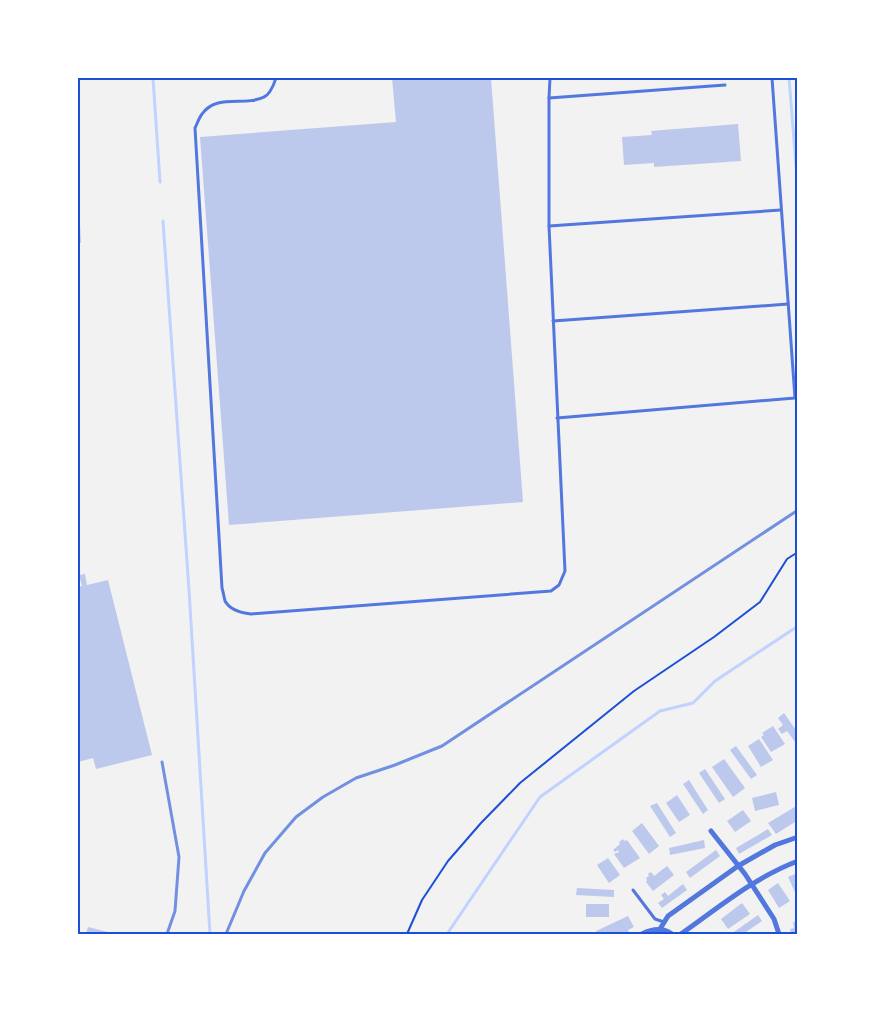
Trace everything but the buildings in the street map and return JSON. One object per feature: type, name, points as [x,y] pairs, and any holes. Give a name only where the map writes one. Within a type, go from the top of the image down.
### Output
[{"type":"street","points":[[711,830],[774,919],[779,934]]},
{"type":"street","points":[[660,929],[668,916],[738,866],[775,845],[798,837]]},
{"type":"street","points":[[681,934],[751,885],[798,860]]},
{"type":"street","points":[[642,934],[660,929],[672,934]]},
{"type":"lane","points":[[276,78],[272,89],[265,97],[254,100],[216,102],[202,113],[195,128],[222,588],[225,601],[232,608],[251,614],[551,592],[559,585],[565,571],[549,226],[548,98],[550,78]]},
{"type":"lane","points":[[558,418],[795,398],[772,78]]},
{"type":"lane","points":[[548,98],[725,85]]},
{"type":"lane","points":[[549,226],[781,210]]},
{"type":"lane","points":[[553,321],[788,304]]},
{"type":"lane","points":[[633,890],[655,919],[664,922]]},
{"type":"path","points":[[407,934],[422,900],[448,862],[481,823],[520,782],[634,691],[714,637],[760,602],[787,559],[798,552]]},
{"type":"waterway","points":[[153,78],[160,182]]},
{"type":"waterway","points":[[789,78],[798,190]]},
{"type":"waterway","points":[[163,221],[189,590],[210,934]]},
{"type":"waterway","points":[[447,934],[540,797],[660,711],[693,703],[715,681],[798,626]]},
{"type":"railway","points":[[226,934],[244,891],[265,853],[296,817],[323,797],[356,778],[442,746],[798,510]]},
{"type":"railway","points":[[162,762],[179,857],[175,911],[167,934]]}]
